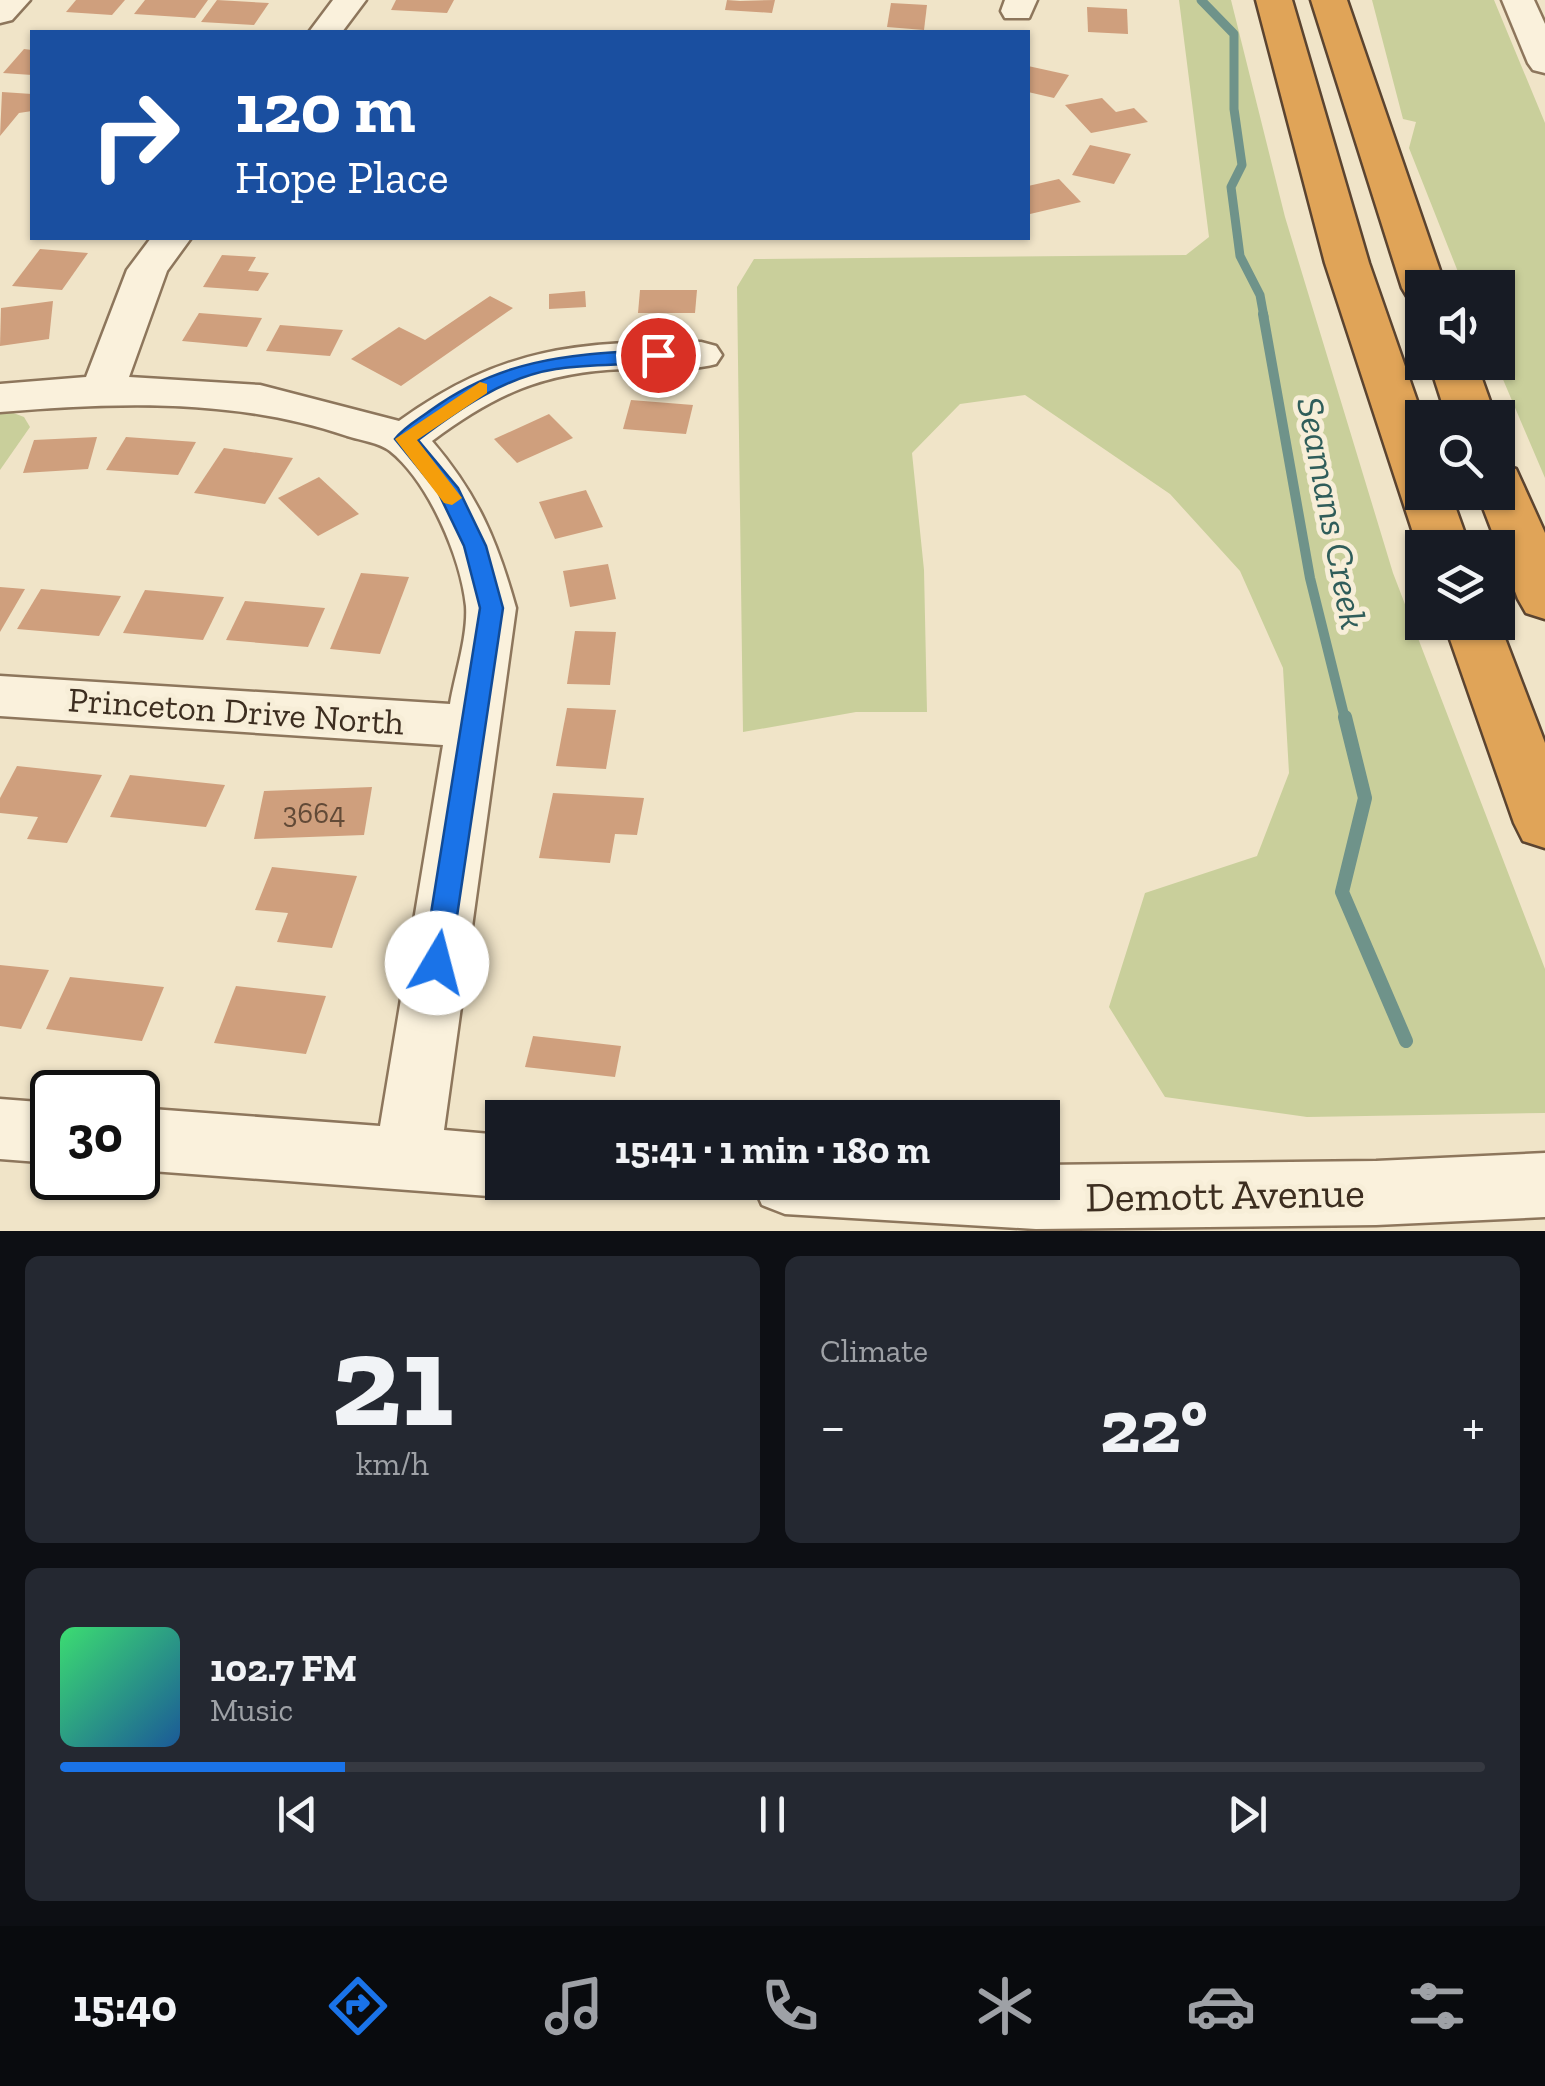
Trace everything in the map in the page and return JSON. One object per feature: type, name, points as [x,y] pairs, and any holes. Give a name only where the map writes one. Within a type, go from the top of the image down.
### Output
[{"type":"highway","points":[[1274,0],[1347,262],[1405,434]]},
{"type":"highway","points":[[1328,0],[1418,270]]},
{"type":"highway","points":[[1510,510],[1545,599]]},
{"type":"highway","points":[[1478,640],[1545,823]]},
{"type":"street","points":[[0,13],[14,0]]},
{"type":"street","points":[[327,30],[350,0]]},
{"type":"street","points":[[1518,0],[1545,63]]},
{"type":"street","points":[[103,388],[147,270],[170,240]]},
{"type":"street","points":[[405,439],[457,401],[522,370],[604,357],[701,355]]},
{"type":"street","points":[[0,398],[103,388],[260,399],[335,416],[405,439],[447,488],[475,546],[491,608],[407,1160]]},
{"type":"street","name":"Princeton Drive North","points":[[0,696],[472,726]]},
{"type":"street","points":[[0,1129],[30,1131]]},
{"type":"street","points":[[160,1142],[485,1165]]},
{"type":"street","name":"Demott Avenue","points":[[926,1200],[1036,1214],[1381,1212],[1545,1186]]},
{"type":"green space","points":[[1179,0],[1231,0],[1285,217],[1405,604],[1405,640],[1419,640],[1545,969],[1545,1113],[1307,1117],[1165,1097],[1109,1007],[1145,893],[1257,856],[1289,773],[1283,668],[1240,571],[1170,494],[1025,395],[960,404],[912,453],[924,570],[927,712],[856,712],[743,732],[737,287],[754,259],[1186,255],[1209,237]]},
{"type":"green space","points":[[1372,0],[1494,0],[1545,123],[1545,478],[1503,380],[1515,380],[1515,270],[1457,270],[1409,148],[1416,122],[1403,119]]},
{"type":"green space","points":[[0,408],[24,417],[30,427],[0,470]]},
{"type":"building","points":[[76,0],[125,0],[112,15],[66,12]]},
{"type":"building","points":[[145,0],[208,0],[195,18],[134,14]]},
{"type":"building","points":[[217,0],[269,3],[254,25],[201,22]]},
{"type":"building","points":[[396,0],[454,0],[447,13],[391,10]]},
{"type":"building","points":[[727,0],[775,0],[772,13],[725,10]]},
{"type":"building","points":[[891,3],[927,5],[924,30],[887,27]]},
{"type":"building","points":[[1087,7],[1127,9],[1128,34],[1088,32]]},
{"type":"building","points":[[24,49],[30,50],[30,75],[3,73]]},
{"type":"building","points":[[1030,66],[1069,75],[1054,98],[1030,92]]},
{"type":"building","points":[[2,92],[30,94],[30,111],[19,113],[0,136]]},
{"type":"building","points":[[1102,98],[1116,112],[1134,108],[1148,122],[1091,133],[1065,105]]},
{"type":"building","points":[[1090,145],[1131,154],[1114,184],[1072,175]]},
{"type":"building","points":[[1059,179],[1081,202],[1030,214],[1030,186]]},
{"type":"building","points":[[40,249],[88,253],[62,290],[12,286]]},
{"type":"building","points":[[222,255],[256,257],[248,271],[269,273],[258,291],[203,287]]},
{"type":"building","points":[[640,290],[697,290],[695,313],[638,313]]},
{"type":"building","points":[[585,291],[586,307],[549,309],[549,294]]},
{"type":"building","points":[[490,296],[513,308],[401,386],[351,359],[399,327],[425,340]]},
{"type":"building","points":[[53,301],[49,339],[0,346],[1,308]]},
{"type":"building","points":[[199,313],[262,318],[247,347],[182,341]]},
{"type":"building","points":[[280,325],[343,330],[330,356],[266,351]]},
{"type":"building","points":[[631,400],[693,405],[686,434],[623,429]]},
{"type":"building","points":[[549,414],[573,438],[517,463],[494,439]]},
{"type":"building","points":[[97,437],[88,469],[23,473],[34,440]]},
{"type":"building","points":[[126,437],[196,442],[178,475],[106,470]]},
{"type":"building","points":[[224,448],[293,458],[265,504],[194,493]]},
{"type":"building","points":[[319,477],[359,514],[318,536],[278,498]]},
{"type":"building","points":[[586,490],[603,527],[555,539],[539,502]]},
{"type":"building","points":[[608,564],[616,599],[570,607],[563,571]]},
{"type":"building","points":[[361,573],[409,577],[380,654],[330,649]]},
{"type":"building","points":[[0,587],[25,589],[0,632]]},
{"type":"building","points":[[41,589],[121,596],[99,636],[17,629]]},
{"type":"building","points":[[145,590],[224,597],[203,640],[123,633]]},
{"type":"building","points":[[245,601],[325,608],[308,647],[226,640]]},
{"type":"building","points":[[575,631],[616,632],[610,685],[567,684]]},
{"type":"building","points":[[567,708],[616,710],[606,769],[556,766]]},
{"type":"building","points":[[17,766],[102,775],[67,843],[27,839],[38,817],[0,813],[0,798]]},
{"type":"building","points":[[130,775],[225,785],[206,827],[110,817]]},
{"type":"building","points":[[372,787],[364,835],[254,839],[264,791]]},
{"type":"building","points":[[553,793],[644,798],[637,835],[615,834],[610,863],[539,858]]},
{"type":"building","points":[[272,867],[357,876],[332,948],[277,942],[288,913],[255,910]]},
{"type":"building","points":[[0,965],[49,970],[21,1029],[0,1026]]},
{"type":"building","points":[[70,977],[164,987],[142,1041],[46,1029]]},
{"type":"building","points":[[236,986],[326,996],[306,1054],[214,1043]]},
{"type":"building","points":[[533,1036],[621,1046],[615,1077],[525,1067]]},
{"type":"waterway","name":"Seamans Creek","points":[[1201,0],[1234,34],[1234,109],[1242,165],[1231,187],[1240,256],[1260,295],[1264,317]]},
{"type":"waterway","name":"Seamans Creek","points":[[1263,314],[1310,578],[1345,719]]},
{"type":"waterway","name":"Seamans Creek","points":[[1345,717],[1365,798],[1342,892],[1406,1041]]},
{"type":"slow traffic","points":[[452,498],[405,439],[480,388]]},
{"type":"route","points":[[437,963],[491,608],[475,546],[447,488],[405,439],[457,401],[522,370],[558,362],[658,355]]}]
